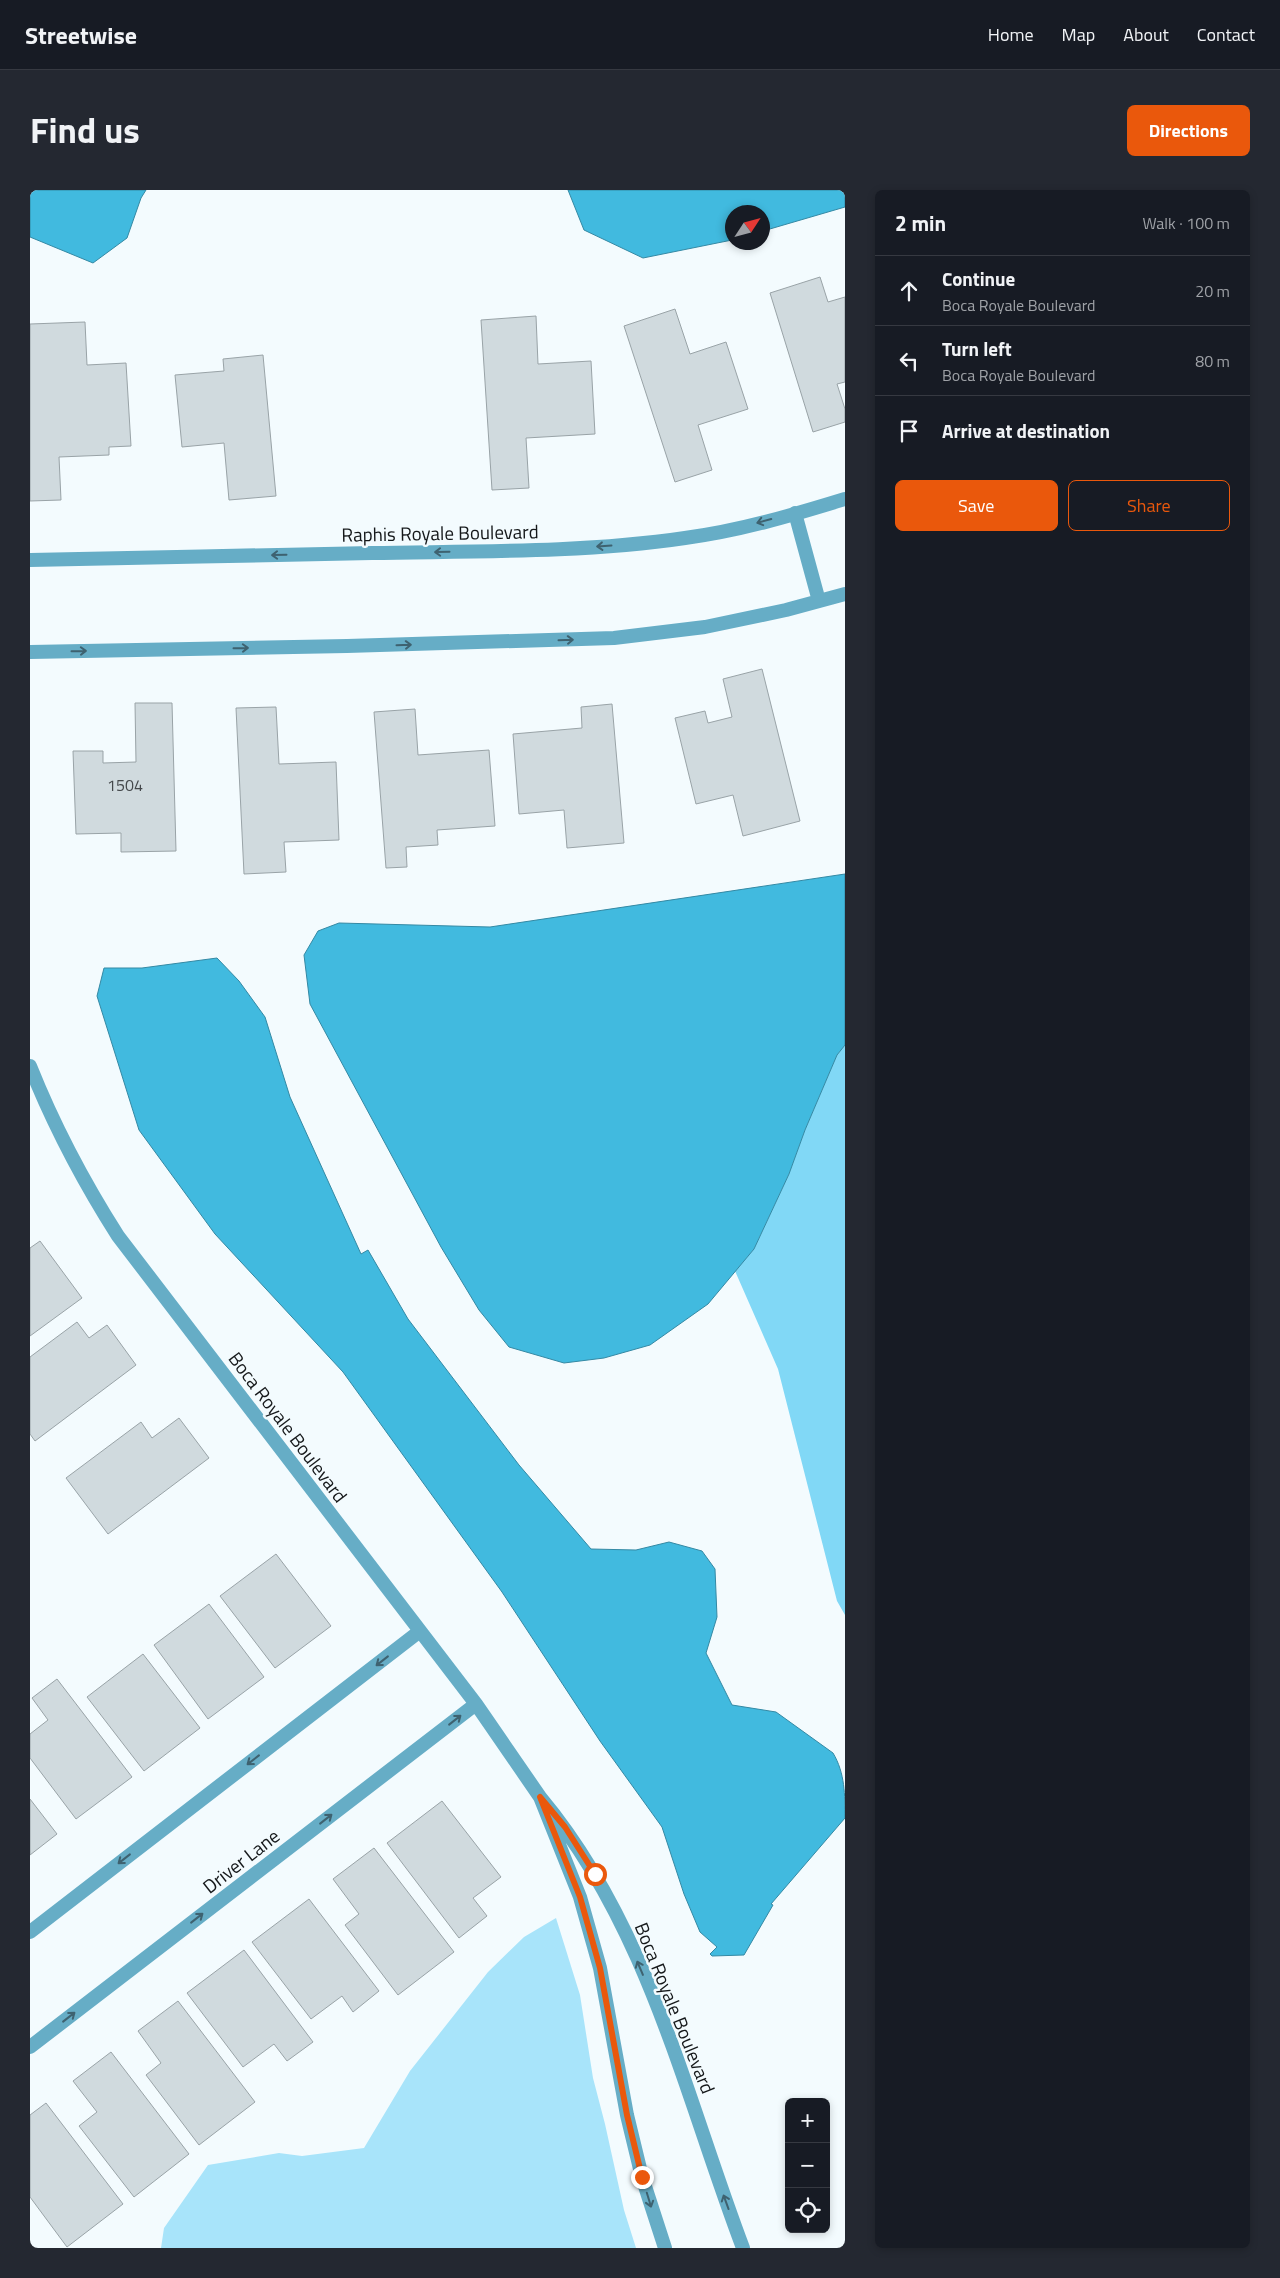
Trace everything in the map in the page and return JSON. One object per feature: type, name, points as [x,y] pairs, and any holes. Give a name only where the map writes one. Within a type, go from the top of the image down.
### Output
[{"type":"street","name":"Raphis Royale Boulevard","points":[[30,560],[572,548],[686,538],[740,528],[845,499]]},
{"type":"street","points":[[795,513],[819,601]]},
{"type":"street","points":[[30,652],[347,646],[614,638],[705,627],[845,594]]},
{"type":"street","name":"Boca Royale Boulevard","points":[[30,1066],[62,1142],[84,1183],[118,1236],[476,1704],[540,1797],[565,1827],[595,1874],[623,1927],[678,2061],[723,2197],[743,2248]]},
{"type":"street","points":[[30,1932],[420,1631]]},
{"type":"street","name":"Driver Lane","points":[[30,2047],[476,1704]]},
{"type":"street","name":"Boca Royale Boulevard","points":[[540,1797],[580,1897],[600,1968],[627,2115],[642,2177],[664,2248]]},
{"type":"shaded area","points":[[30,190],[146,190],[141,198],[127,238],[93,263],[30,237]]},
{"type":"shaded area","points":[[568,190],[845,190],[845,207],[770,229],[770,205],[725,205],[725,241],[643,258],[584,230]]},
{"type":"shaded area","points":[[845,874],[845,1045],[837,1055],[805,1130],[789,1174],[754,1249],[708,1304],[650,1345],[604,1358],[564,1363],[509,1347],[479,1310],[441,1247],[310,1004],[304,955],[318,931],[339,923],[490,927]]},
{"type":"shaded area","points":[[217,958],[239,981],[265,1017],[290,1097],[361,1254],[368,1250],[408,1319],[519,1465],[591,1549],[636,1550],[669,1542],[702,1551],[715,1569],[717,1617],[706,1653],[732,1705],[776,1712],[833,1753],[842,1776],[845,1818],[771,1904],[773,1905],[744,1955],[712,1956],[710,1954],[717,1947],[700,1932],[684,1894],[662,1827],[600,1741],[502,1592],[343,1372],[215,1234],[139,1130],[97,996],[104,968],[142,968]]},
{"type":"shaded area","points":[[845,1045],[845,1615],[837,1601],[778,1369],[735,1271],[754,1249],[789,1174],[805,1130],[837,1055]]},
{"type":"shaded area","points":[[556,1918],[580,1995],[593,2078],[624,2210],[636,2248],[161,2248],[164,2228],[208,2165],[279,2153],[302,2156],[364,2148],[410,2071],[488,1972],[524,1937]]},
{"type":"building","points":[[820,277],[828,302],[845,297],[845,382],[837,384],[845,409],[845,422],[813,432],[770,293]]},
{"type":"building","points":[[675,309],[690,354],[726,342],[748,409],[698,425],[712,470],[675,482],[624,326]]},
{"type":"building","points":[[536,316],[538,364],[591,361],[595,434],[526,438],[529,488],[492,490],[481,320]]},
{"type":"building","points":[[85,322],[87,365],[126,363],[131,446],[109,447],[109,455],[59,457],[61,500],[30,501],[30,324]]},
{"type":"building","points":[[263,355],[276,496],[229,500],[224,443],[182,447],[175,375],[224,371],[223,359]]},
{"type":"building","points":[[762,669],[800,821],[743,836],[733,795],[696,804],[675,718],[705,711],[708,723],[732,717],[723,679]]},
{"type":"building","points":[[135,703],[172,703],[176,851],[121,852],[121,833],[76,834],[73,751],[103,751],[103,763],[136,762]]},
{"type":"building","points":[[612,704],[624,843],[567,848],[564,810],[519,814],[513,734],[582,728],[581,707]]},
{"type":"building","points":[[276,707],[279,764],[336,762],[339,840],[284,842],[286,872],[244,874],[236,708]]},
{"type":"building","points":[[415,709],[418,755],[489,750],[495,826],[437,830],[438,845],[406,847],[407,867],[386,868],[374,712]]},
{"type":"building","points":[[40,1241],[82,1298],[30,1336],[30,1248]]},
{"type":"building","points":[[77,1322],[89,1338],[107,1325],[136,1365],[35,1441],[30,1434],[30,1357]]},
{"type":"building","points":[[179,1418],[209,1458],[108,1534],[66,1478],[141,1422],[152,1438]]},
{"type":"building","points":[[276,1554],[331,1626],[275,1668],[220,1596]]},
{"type":"building","points":[[209,1604],[264,1677],[208,1719],[154,1645]]},
{"type":"building","points":[[143,1654],[200,1728],[144,1771],[87,1697]]},
{"type":"building","points":[[57,1679],[132,1777],[76,1819],[30,1758],[30,1734],[48,1720],[32,1698]]},
{"type":"building","points":[[30,1799],[57,1834],[30,1855]]},
{"type":"building","points":[[442,1801],[501,1877],[473,1898],[487,1916],[459,1938],[387,1843]]},
{"type":"building","points":[[374,1848],[454,1952],[398,1995],[345,1925],[359,1914],[333,1879]]},
{"type":"building","points":[[309,1899],[379,1991],[353,2012],[342,1996],[311,2019],[252,1942]]},
{"type":"building","points":[[244,1950],[313,2042],[287,2061],[274,2044],[243,2067],[187,1993]]},
{"type":"building","points":[[178,2001],[255,2102],[199,2145],[146,2075],[161,2063],[138,2031]]},
{"type":"building","points":[[111,2052],[189,2154],[134,2197],[79,2126],[97,2112],[73,2081]]},
{"type":"building","points":[[46,2103],[123,2204],[67,2247],[30,2197],[30,2115]]},
{"type":"route","points":[[595,1874],[565,1827],[540,1797],[580,1897],[600,1968],[627,2115],[642,2177]]}]
